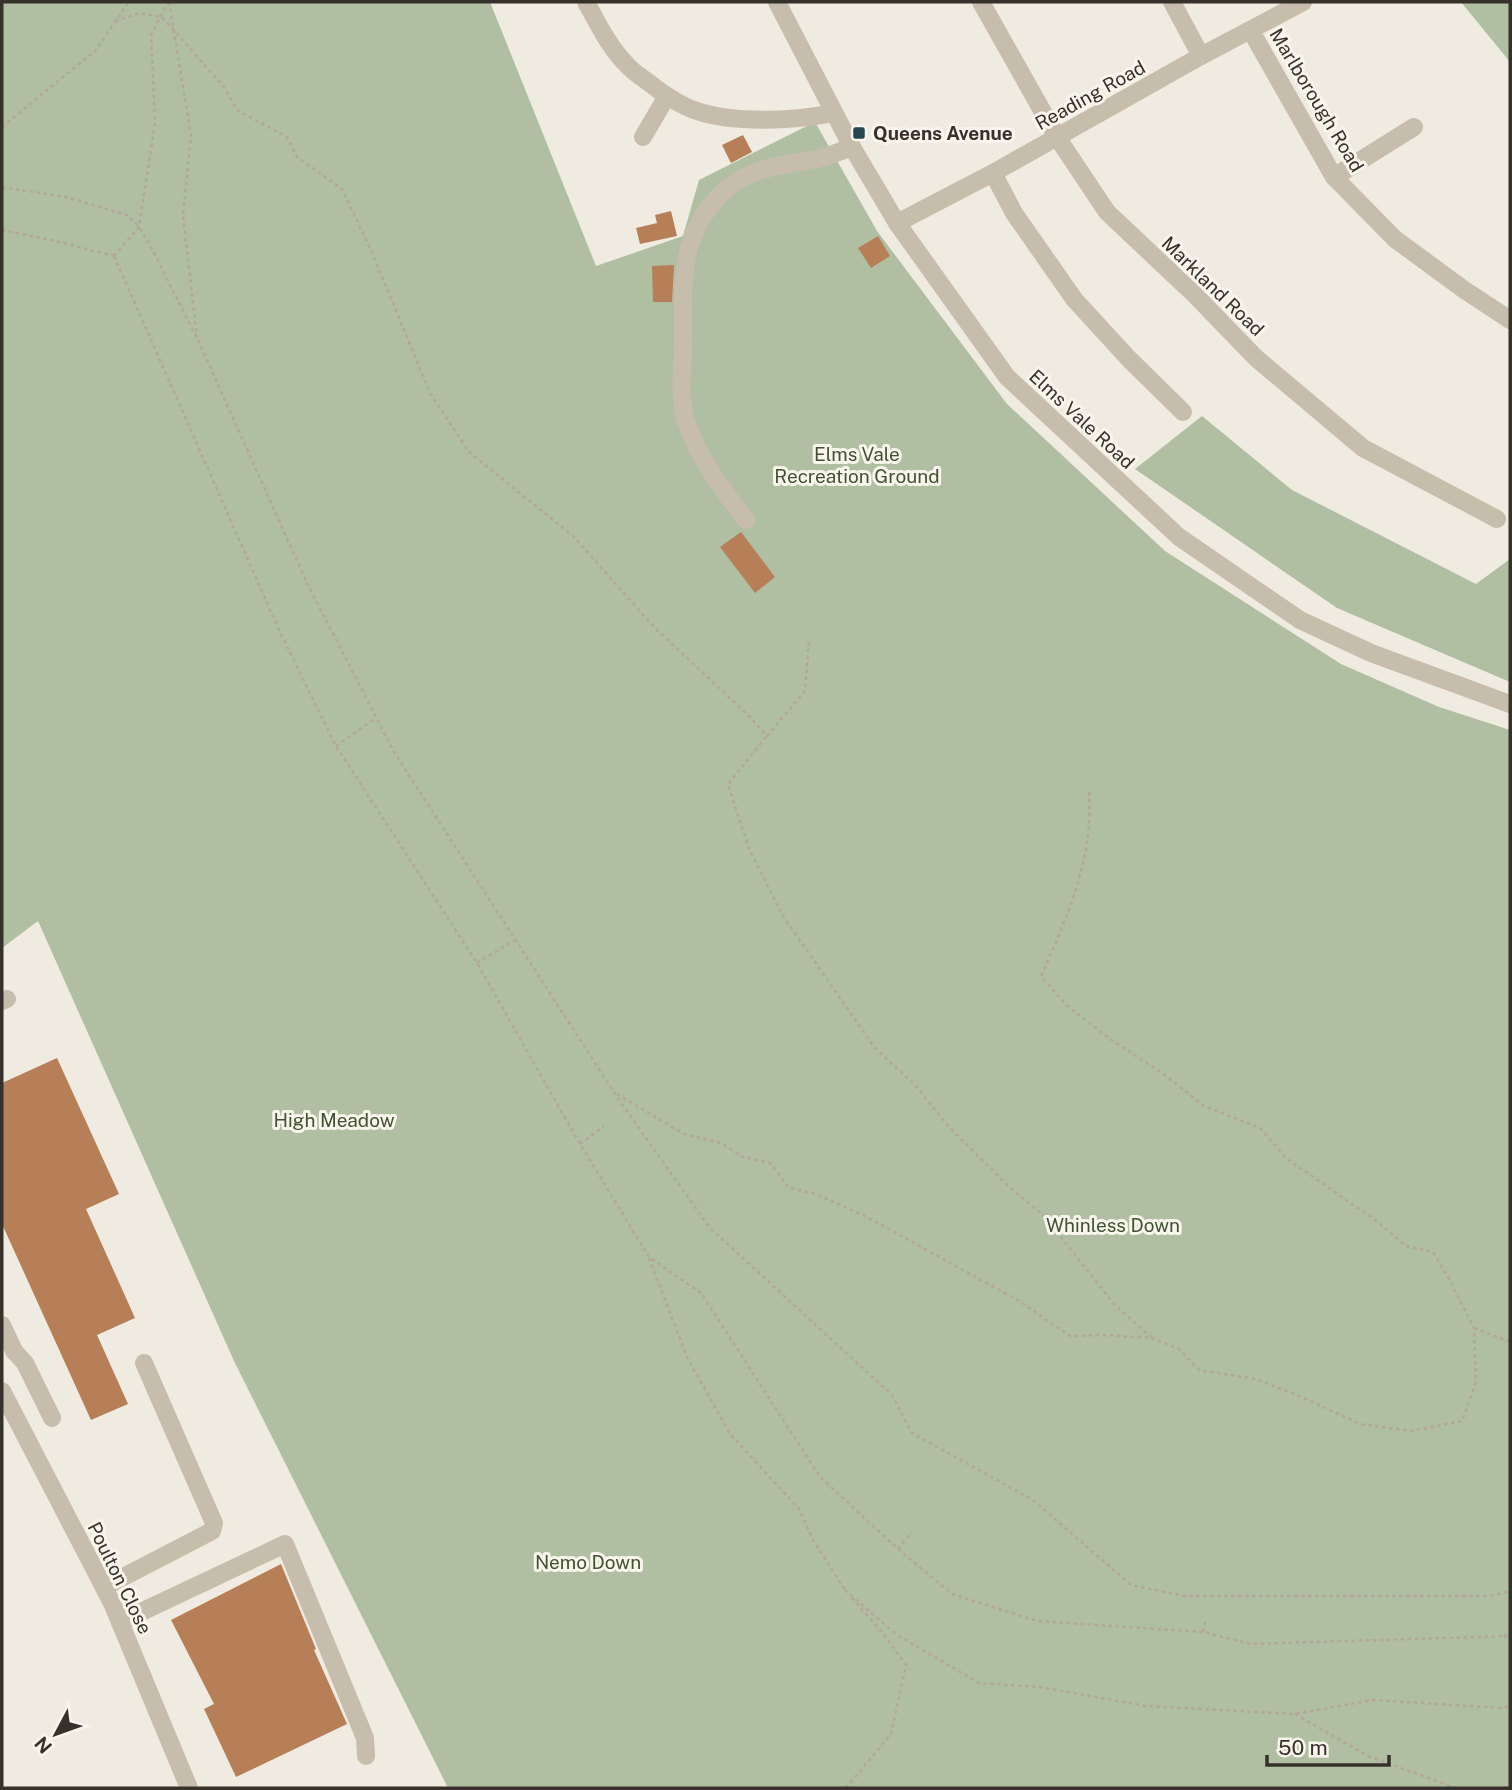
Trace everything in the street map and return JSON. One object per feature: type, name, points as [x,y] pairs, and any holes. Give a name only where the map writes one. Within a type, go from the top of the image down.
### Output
[{"type":"street","points":[[586,2],[610,44],[628,67],[667,96],[693,109],[721,117],[765,119],[811,118],[834,113]]},
{"type":"street","name":"Elms Vale Road","points":[[777,2],[852,147],[897,223],[1007,377],[1179,537],[1300,620],[1371,653],[1510,704]]},
{"type":"street","name":"Markland Road","points":[[981,2],[1058,137],[1107,212],[1195,295],[1256,358],[1363,448],[1497,519]]},
{"type":"street","points":[[1172,2],[1202,57]]},
{"type":"street","name":"Reading Road","points":[[897,223],[1303,2]]},
{"type":"street","name":"Marlborough Road","points":[[1251,31],[1334,177],[1395,239],[1510,320]]},
{"type":"street","points":[[643,137],[667,96]]},
{"type":"street","points":[[1334,177],[1414,127]]},
{"type":"street","points":[[746,520],[711,474],[685,419],[682,397],[683,329],[686,259],[692,237],[719,196],[739,180],[763,170],[820,158],[852,147]]},
{"type":"street","points":[[993,173],[1014,213],[1074,299],[1183,412]]},
{"type":"street","points":[[2,1325],[14,1351],[25,1363],[52,1418]]},
{"type":"street","points":[[104,1587],[212,1531],[214,1522],[144,1363]]},
{"type":"street","name":"Poulton Close","points":[[2,1391],[104,1587],[189,1788]]},
{"type":"street","points":[[120,1622],[285,1544],[365,1738],[366,1756]]},
{"type":"path","points":[[2,127],[95,51],[129,2]]},
{"type":"path","points":[[114,256],[139,227],[155,123],[151,35],[169,2]]},
{"type":"path","points":[[169,2],[191,135],[183,215],[198,341]]},
{"type":"path","points":[[115,21],[140,13],[161,17],[224,87],[237,110],[287,137],[297,157],[342,189],[371,250],[430,393],[469,452],[573,536],[657,630],[767,736]]},
{"type":"path","points":[[2,187],[66,197],[127,215],[139,227],[198,341],[307,583],[394,752],[614,1092],[710,1228],[892,1395],[912,1433],[1033,1500],[1131,1584],[1185,1596],[1490,1596],[1510,1591]]},
{"type":"path","points":[[2,230],[114,256]]},
{"type":"path","points":[[114,256],[279,630],[336,746],[477,963],[580,1144],[649,1258],[687,1356],[730,1434],[799,1509],[813,1540],[845,1590],[881,1631],[905,1665],[891,1734],[846,1788]]},
{"type":"path","points":[[809,639],[805,691],[729,784],[749,849],[783,916],[875,1048],[915,1085],[949,1126],[1006,1184],[1043,1215],[1115,1305],[1152,1338]]},
{"type":"path","points":[[336,746],[376,718]]},
{"type":"path","points":[[614,1092],[684,1134],[721,1143],[743,1157],[770,1163],[789,1188],[816,1194],[867,1217],[1021,1302],[1070,1336],[1152,1338],[1179,1349],[1199,1370],[1256,1379],[1360,1424],[1412,1431],[1462,1421],[1476,1382],[1474,1328],[1433,1252],[1406,1246],[1378,1222],[1286,1158],[1260,1128],[1205,1106],[1165,1074],[1110,1040],[1066,1005],[1041,976],[1064,925],[1085,860],[1091,814],[1089,790]]},
{"type":"path","points":[[477,963],[515,940]]},
{"type":"path","points":[[580,1144],[604,1126]]},
{"type":"path","points":[[649,1258],[701,1293],[820,1477],[898,1549],[952,1594],[1037,1621],[1203,1632],[1251,1644],[1510,1636]]},
{"type":"path","points":[[1474,1328],[1510,1342]]},
{"type":"path","points":[[898,1549],[912,1532]]},
{"type":"path","points":[[845,1590],[897,1635],[979,1682],[1039,1688],[1146,1706],[1294,1714],[1373,1700],[1502,1709],[1510,1706]]},
{"type":"path","points":[[1203,1632],[1205,1622]]},
{"type":"path","points":[[1504,1637],[1508,1630]]},
{"type":"path","points":[[1294,1714],[1368,1756],[1456,1788]]},
{"type":"green space","points":[[2,2],[490,2],[596,266],[683,236],[699,180],[815,122],[877,231],[1007,404],[1165,551],[1341,664],[1439,707],[1510,730],[1510,1788],[448,1788],[234,1361],[38,921],[2,948]]},
{"type":"green space","points":[[1461,2],[1510,2],[1510,62]]},
{"type":"green space","points":[[1202,416],[1292,490],[1476,584],[1510,559],[1510,682],[1337,608],[1135,469]]},
{"type":"building","points":[[743,135],[752,152],[731,163],[722,145]]},
{"type":"building","points":[[671,211],[677,236],[640,244],[636,228],[657,223],[655,215]]},
{"type":"building","points":[[878,236],[890,256],[871,268],[858,248]]},
{"type":"building","points":[[674,265],[672,302],[653,302],[652,266]]},
{"type":"building","points":[[741,532],[775,577],[755,593],[720,547]]},
{"type":"building","points":[[57,1058],[119,1194],[86,1209],[135,1318],[97,1335],[128,1404],[91,1420],[2,1224],[2,1083]]},
{"type":"building","points":[[281,1564],[316,1649],[314,1650],[347,1724],[236,1777],[204,1709],[214,1704],[171,1620]]},
{"type":"place","name":"Queens Avenue","points":[[859,133]]},
{"type":"park label","name":"Elms Vale Recreation Ground","points":[[857,465]]},
{"type":"park label","name":"High Meadow","points":[[334,1120]]},
{"type":"park label","name":"Whinless Down","points":[[1113,1225]]},
{"type":"park label","name":"Nemo Down","points":[[588,1562]]}]
